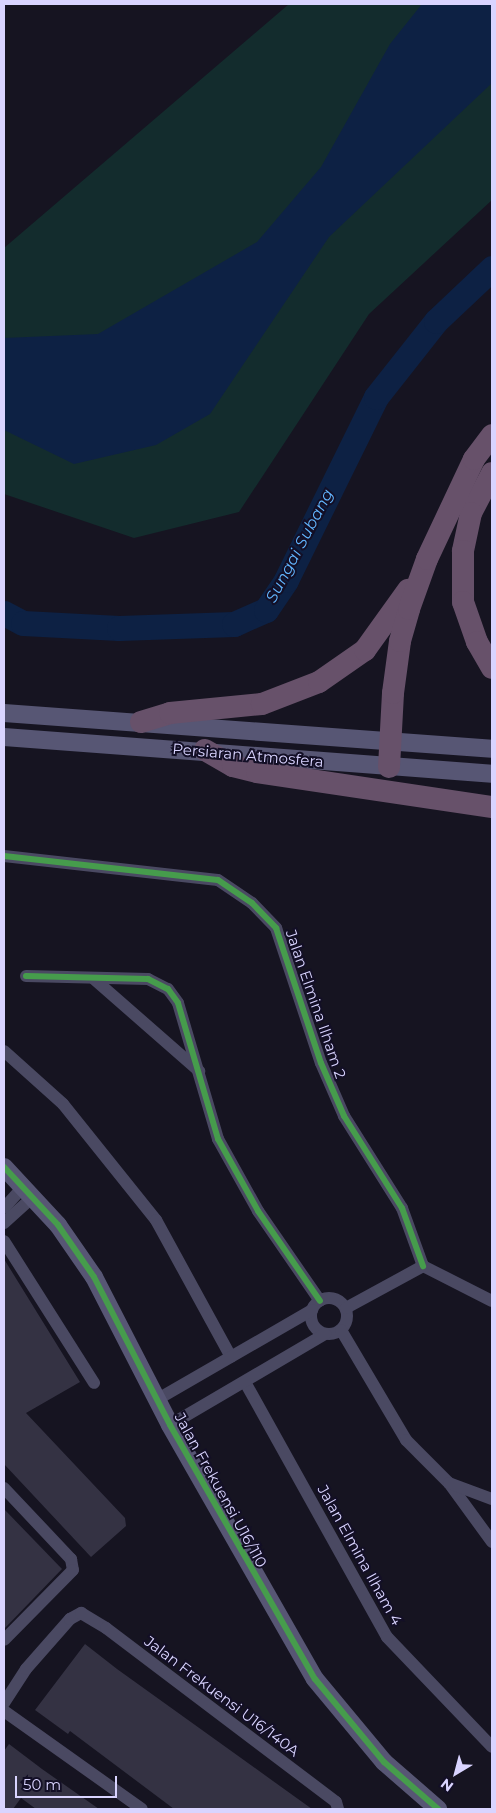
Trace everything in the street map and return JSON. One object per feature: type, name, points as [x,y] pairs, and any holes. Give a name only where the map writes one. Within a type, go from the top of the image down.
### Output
[{"type":"highway","points":[[389,767],[389,742],[400,641],[427,559],[474,459],[492,436]]},
{"type":"highway","points":[[492,473],[471,513],[463,551],[463,593],[476,642],[492,668]]},
{"type":"highway","points":[[141,722],[170,713],[262,704],[319,682],[365,650],[427,559]]},
{"type":"highway","points":[[205,750],[233,766],[257,772],[492,807]]},
{"type":"main road","name":"Persiaran Atmosfera","points":[[4,713],[492,749]]},
{"type":"main road","name":"Persiaran Atmosfera","points":[[4,737],[205,750],[389,767],[492,774]]},
{"type":"main road","name":"Jalan Frekuensi U16/110","points":[[4,1167],[58,1225],[94,1277],[170,1425],[315,1679],[384,1762],[438,1809]]},
{"type":"street","name":"Jalan Elmina Ilham 2","points":[[4,856],[218,880],[252,902],[276,928],[321,1062],[344,1116],[402,1208],[423,1266]]},
{"type":"street","points":[[26,976],[44,974],[94,979],[148,978],[168,989],[178,1003],[218,1139],[258,1210],[316,1305],[314,1327],[324,1334]]},
{"type":"street","points":[[94,979],[199,1071]]},
{"type":"street","points":[[4,1051],[64,1104],[156,1220],[231,1357]]},
{"type":"street","points":[[4,1208],[28,1192]]},
{"type":"street","points":[[4,1224],[28,1192]]},
{"type":"street","points":[[4,1241],[94,1383]]},
{"type":"street","points":[[346,1308],[423,1266],[492,1301]]},
{"type":"street","points":[[158,1399],[316,1305],[337,1300],[346,1308],[348,1320],[342,1330],[324,1334],[170,1425]]},
{"type":"street","points":[[342,1330],[406,1440],[449,1483],[492,1542]]},
{"type":"street","name":"Jalan Elmina Ilham 4","points":[[244,1382],[387,1636],[492,1747]]},
{"type":"street","points":[[449,1483],[492,1499]]},
{"type":"street","points":[[4,1488],[71,1559],[70,1575],[4,1640]]},
{"type":"street","name":"Jalan Frekuensi U16/140A","points":[[4,1703],[26,1669],[70,1619],[81,1613],[106,1628],[336,1802],[338,1809]]},
{"type":"street","points":[[4,1711],[142,1809]]},
{"type":"green space","points":[[289,4],[492,4],[492,200],[369,314],[239,512],[134,538],[4,494],[4,248]]},
{"type":"water","points":[[422,4],[492,4],[492,83],[329,237],[210,414],[156,445],[74,464],[4,430],[4,338],[98,334],[257,242],[321,167],[390,44]]},
{"type":"building","points":[[4,1259],[80,1382],[26,1413],[125,1518],[126,1526],[91,1557],[4,1464]]},
{"type":"building","points":[[4,1509],[62,1569],[4,1629]]},
{"type":"building","points":[[85,1644],[312,1809],[174,1809],[70,1731],[68,1734],[35,1710]]},
{"type":"building","points":[[9,1744],[99,1809],[36,1809],[21,1798],[13,1809],[4,1809],[4,1751]]},
{"type":"waterway","name":"Sungai Subang","points":[[4,613],[23,623],[119,628],[234,624],[266,610],[286,580],[376,397],[436,321],[492,268]]},
{"type":"cycle path","points":[[4,856],[218,880],[252,903],[276,928],[321,1063],[344,1116],[402,1208],[423,1266]]},
{"type":"cycle path","points":[[26,976],[148,979],[168,989],[178,1003],[218,1139],[258,1211],[320,1301]]},
{"type":"cycle path","points":[[4,1167],[58,1225],[94,1277],[170,1425],[315,1679],[384,1762],[438,1809]]}]
